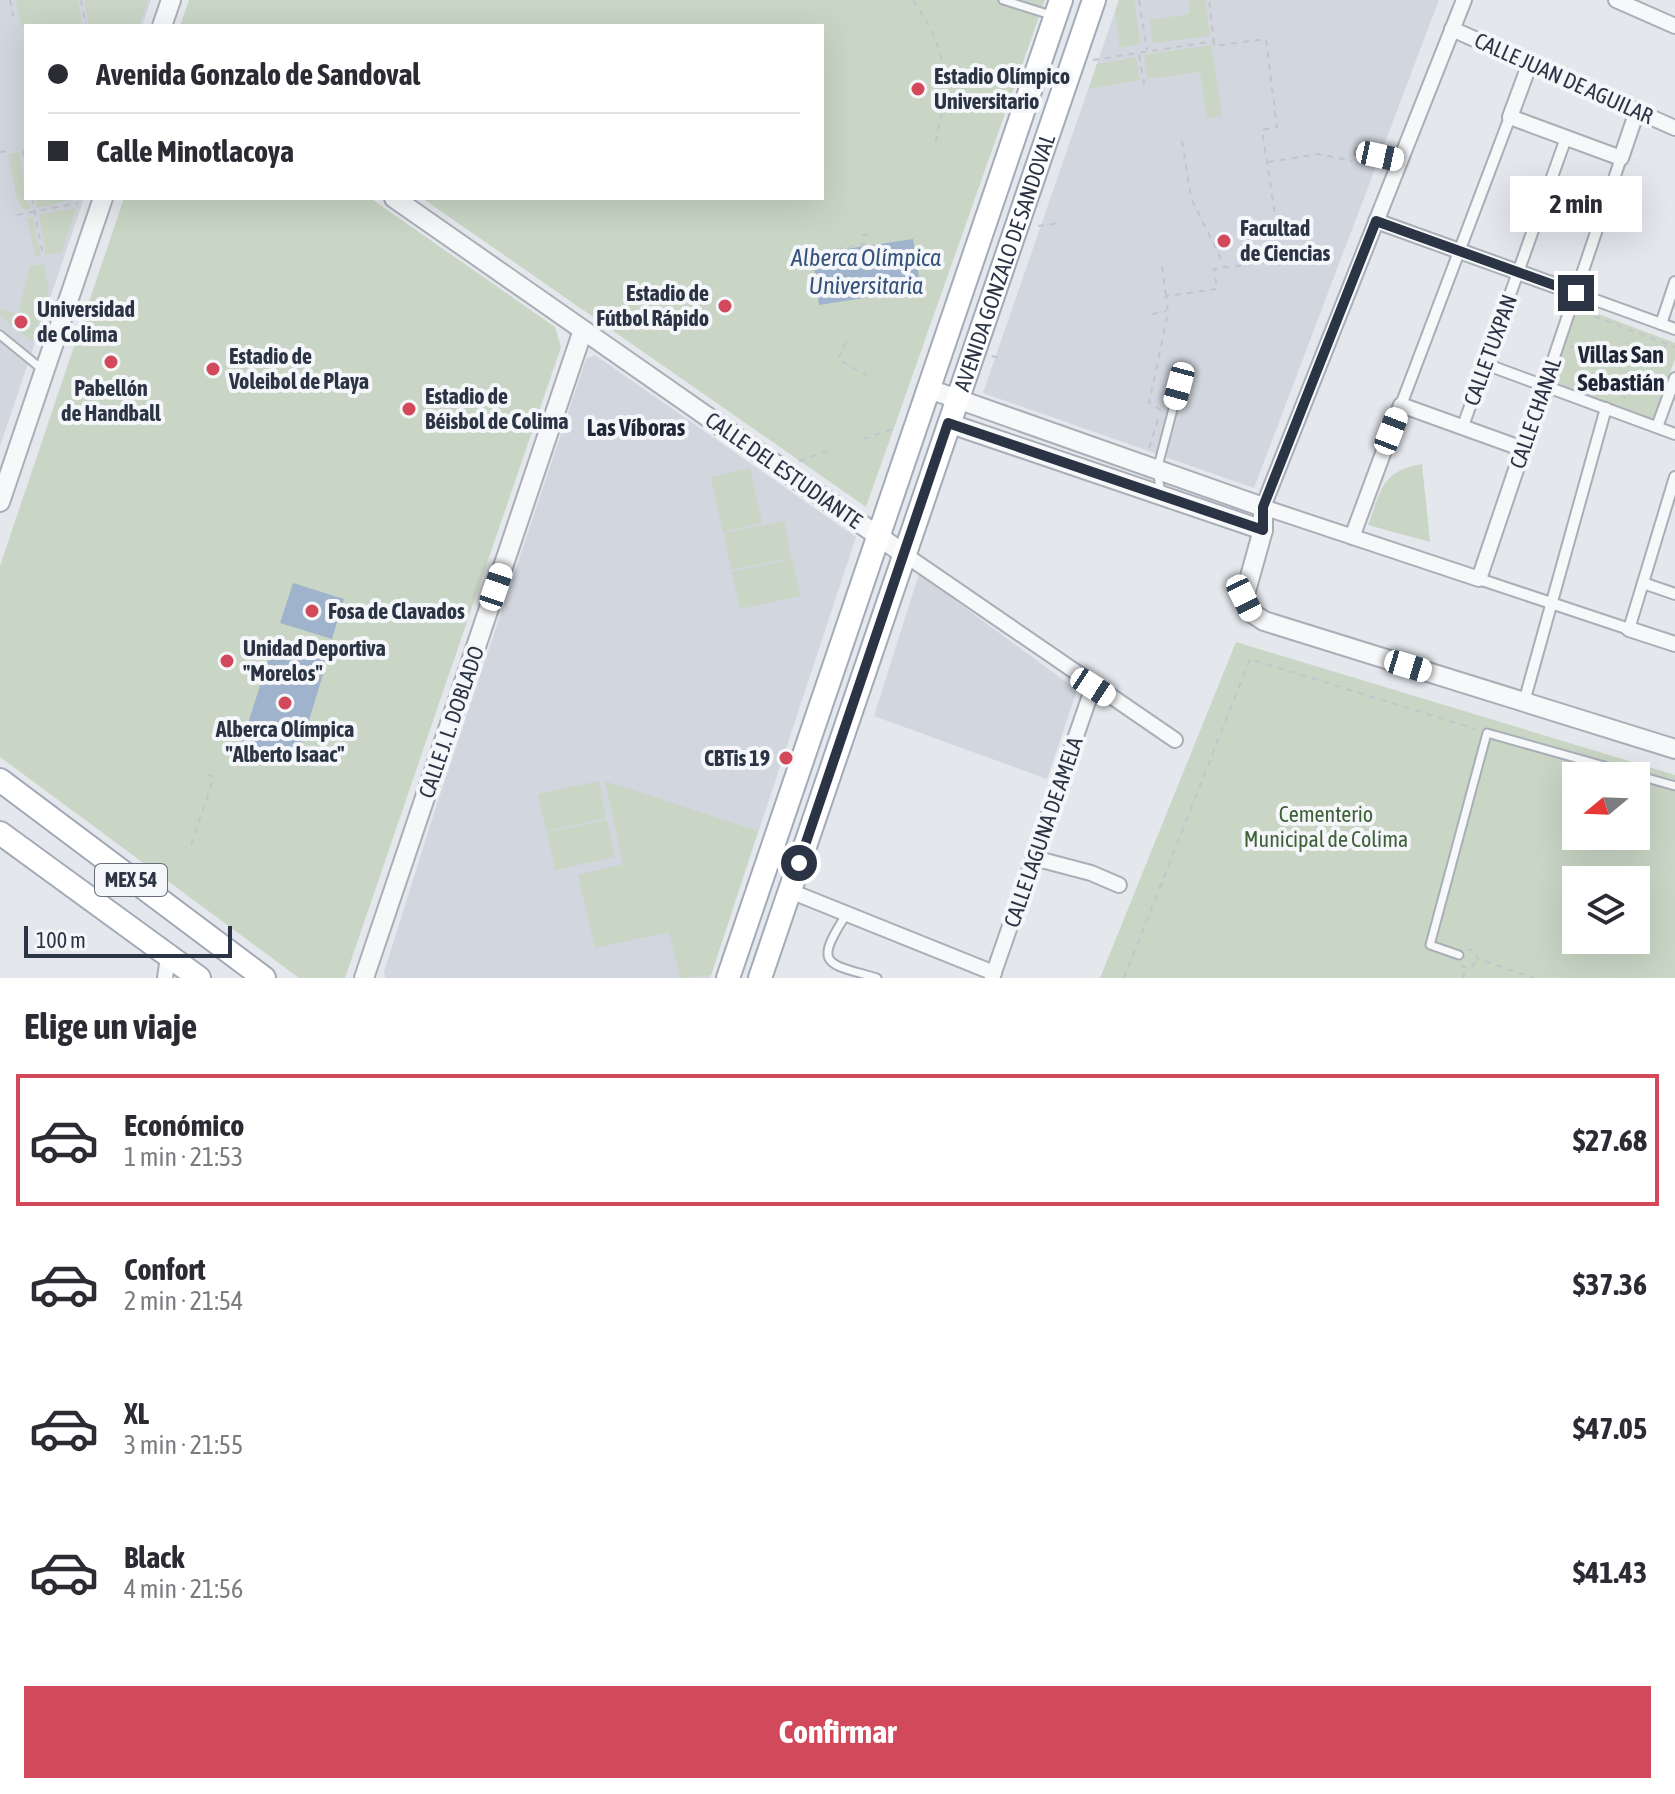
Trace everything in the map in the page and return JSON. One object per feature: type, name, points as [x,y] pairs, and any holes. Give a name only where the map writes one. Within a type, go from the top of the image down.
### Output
[{"type":"main road","name":"AVENIDA GONZALO DE SANDOVAL","points":[[761,978],[1094,0]]},
{"type":"main road","name":"AVENIDA GONZALO DE SANDOVAL","points":[[728,978],[1059,8]]},
{"type":"main road","points":[[799,768],[827,780]]},
{"type":"main road","name":"MEX 54","points":[[0,780],[136,884],[254,967]]},
{"type":"main road","name":"MEX 54","points":[[2,839],[113,915],[166,968],[199,978]]},
{"type":"main road","points":[[113,915],[136,884]]},
{"type":"street","points":[[163,24],[171,0]]},
{"type":"street","points":[[1464,0],[1263,507],[1263,530],[1244,598],[1252,613],[1264,621],[1675,749]]},
{"type":"street","points":[[1616,0],[1675,26]]},
{"type":"street","name":"CALLE JUAN DE AGUILAR","points":[[1452,29],[1675,128]]},
{"type":"street","points":[[1352,537],[1530,63]]},
{"type":"street","name":"CALLE CHANAL","points":[[1479,579],[1637,111]]},
{"type":"street","points":[[1510,117],[1621,158]]},
{"type":"street","name":"CALLE TUXPAN","points":[[1463,426],[1566,138]]},
{"type":"street","points":[[0,502],[102,200]]},
{"type":"street","name":"CALLE DEL ESTUDIANTE","points":[[397,200],[1093,687],[1175,740]]},
{"type":"street","points":[[1376,221],[1517,272],[1573,300],[1675,329]]},
{"type":"street","points":[[1661,324],[1675,282]]},
{"type":"street","name":"CALLE J. L. DOBLADO","points":[[364,978],[583,330]]},
{"type":"street","points":[[1485,364],[1675,434]]},
{"type":"street","points":[[1657,427],[1675,378]]},
{"type":"street","points":[[929,389],[1263,507],[1675,644]]},
{"type":"street","points":[[1401,405],[1523,449]]},
{"type":"street","points":[[1524,702],[1606,408]]},
{"type":"street","points":[[948,423],[1263,530]]},
{"type":"street","points":[[1629,629],[1675,477]]},
{"type":"street","points":[[1643,583],[1675,594]]},
{"type":"street","name":"CALLE LAGUNA DE AMELA","points":[[993,976],[1093,687]]},
{"type":"street","points":[[1034,858],[1091,873],[1119,885]]},
{"type":"street","points":[[790,891],[970,971],[993,976]]},
{"type":"lane","points":[[1003,0],[1059,8]]},
{"type":"lane","points":[[1359,152],[1400,160]]},
{"type":"lane","points":[[0,335],[44,371]]},
{"type":"lane","points":[[1162,495],[1150,468],[1179,386]]},
{"type":"lane","points":[[1459,955],[1430,945],[1487,733],[1675,786]]},
{"type":"lane","points":[[846,915],[827,945],[827,955],[833,965],[877,978]]},
{"type":"path","points":[[10,0],[13,16]]},
{"type":"path","points":[[81,0],[86,24]]},
{"type":"path","points":[[913,0],[935,32],[947,91],[935,145]]},
{"type":"path","points":[[1139,0],[1147,51]]},
{"type":"path","points":[[1166,296],[1217,289],[1214,269],[1282,260],[1262,130],[1277,127],[1266,39],[1214,46],[1209,0]]},
{"type":"path","points":[[1072,63],[1214,41]]},
{"type":"path","points":[[1139,52],[1145,89]]},
{"type":"path","points":[[1182,141],[1191,198],[1215,241],[1225,268]]},
{"type":"path","points":[[0,152],[7,151]]},
{"type":"path","points":[[23,151],[24,156]]},
{"type":"path","points":[[1267,162],[1318,154],[1356,162]]},
{"type":"path","points":[[32,200],[43,255]]},
{"type":"path","points":[[17,215],[78,203]]},
{"type":"path","points":[[1016,228],[1060,223]]},
{"type":"path","points":[[801,255],[864,244],[863,235],[872,234]]},
{"type":"path","points":[[1207,243],[1215,241]]},
{"type":"path","points":[[1150,468],[1162,408],[1149,403],[1168,311],[1162,266]]},
{"type":"path","points":[[1573,300],[1675,347]]},
{"type":"path","points":[[1152,314],[1168,311]]},
{"type":"path","points":[[846,342],[838,360],[867,375]]},
{"type":"path","points":[[1559,343],[1603,357]]},
{"type":"path","points":[[1626,361],[1669,345]]},
{"type":"path","points":[[1616,382],[1637,420]]},
{"type":"path","points":[[863,439],[899,427]]},
{"type":"path","points":[[794,462],[828,451]]},
{"type":"path","points":[[1124,978],[1250,659],[1487,733]]},
{"type":"path","points":[[191,845],[214,777],[205,773]]},
{"type":"path","points":[[1478,959],[1534,978]]},
{"type":"path","points":[[1463,978],[1466,968]]},
{"type":"shaded area","name":"Universidad de Colima","points":[[0,0],[151,0],[143,24],[24,24],[24,200],[83,200],[0,446]]},
{"type":"shaded area","points":[[1119,0],[1439,0],[1254,488],[983,393]]},
{"type":"shaded area","points":[[595,355],[856,537],[710,978],[385,978],[384,972],[435,810],[586,359]]},
{"type":"shaded area","points":[[919,574],[1077,690],[1047,779],[874,716]]},
{"type":"green space","points":[[16,0],[78,0],[82,24],[24,24],[21,28]]},
{"type":"green space","points":[[84,0],[148,0],[140,24],[89,24]]},
{"type":"green space","points":[[189,0],[1045,0],[866,507],[425,200],[824,200],[824,24],[181,24]]},
{"type":"green space","points":[[1119,0],[1134,0],[1140,44],[1120,48],[1115,12]]},
{"type":"green space","points":[[1189,0],[1205,0],[1210,36],[1153,43],[1150,20],[1190,14]]},
{"type":"green space","points":[[1211,45],[1222,116],[1207,118],[1200,72],[1147,79],[1144,55]]},
{"type":"green space","points":[[1136,57],[1140,80],[1089,89],[1097,64]]},
{"type":"green space","points":[[19,152],[24,200],[31,209],[24,210],[17,198],[8,154]]},
{"type":"green space","points":[[35,200],[71,200],[37,208]]},
{"type":"green space","name":"Unidad Deportiva \"Morelos\"","points":[[123,200],[373,200],[555,327],[561,347],[345,978],[299,978],[0,757],[0,566]]},
{"type":"green space","points":[[76,208],[62,252],[46,255],[39,215]]},
{"type":"green space","points":[[33,217],[41,256],[35,257],[27,218]]},
{"type":"green space","points":[[44,264],[49,292],[32,342],[0,316],[0,309],[18,314],[30,266]]},
{"type":"green space","points":[[1577,306],[1675,343],[1675,359],[1652,422],[1549,383]]},
{"type":"green space","points":[[1422,464],[1430,542],[1368,525],[1384,484],[1390,477],[1408,467]]},
{"type":"green space","points":[[750,468],[762,523],[723,532],[711,477]]},
{"type":"green space","points":[[784,521],[791,558],[731,570],[724,533]]},
{"type":"green space","points":[[792,559],[800,596],[740,609],[732,572]]},
{"type":"green space","name":"Cementerio Municipal de Colima","points":[[1236,642],[1632,762],[1562,762],[1562,850],[1650,850],[1650,767],[1675,775],[1675,978],[1100,978]]},
{"type":"green space","points":[[599,781],[606,818],[546,831],[538,794]]},
{"type":"green space","points":[[605,781],[758,831],[711,975],[680,978],[669,932],[595,948],[578,875],[623,864]]},
{"type":"green space","points":[[607,820],[615,857],[555,870],[547,832]]},
{"type":"water","name":"Alberca Olímpica Universitaria","points":[[913,239],[921,289],[819,305],[812,254]]},
{"type":"water","name":"Fosa de Clavados","points":[[293,583],[344,599],[332,639],[280,623]]},
{"type":"water","name":"Alberca Olímpica \"Alberto Isaac\"","points":[[274,642],[327,661],[296,763],[241,745]]},
{"type":"place","name":"Estadio Olímpico Universitario","points":[[918,89]]},
{"type":"place","name":"Facultad de Ciencias","points":[[1224,241]]},
{"type":"place","name":"Estadio de Fútbol Rápido","points":[[725,306]]},
{"type":"place","name":"Universidad de Colima","points":[[21,322]]},
{"type":"place","name":"Pabellón de Handball","points":[[111,362]]},
{"type":"place","name":"Estadio de Voleibol de Playa","points":[[213,369]]},
{"type":"place","name":"Estadio de Béisbol de Colima","points":[[409,409]]},
{"type":"place","name":"Fosa de Clavados","points":[[312,611]]},
{"type":"place","name":"Unidad Deportiva \"Morelos\"","points":[[227,661]]},
{"type":"place","name":"Alberca Olímpica \"Alberto Isaac\"","points":[[285,703]]},
{"type":"place","name":"CBTis 19","points":[[786,758]]},
{"type":"district","name":"Villas San Sebastián","points":[[1621,369]]},
{"type":"district","name":"Las Víboras","points":[[636,428]]},
{"type":"route","points":[[799,863],[948,423],[1263,530],[1263,507],[1376,221],[1576,293]]}]
